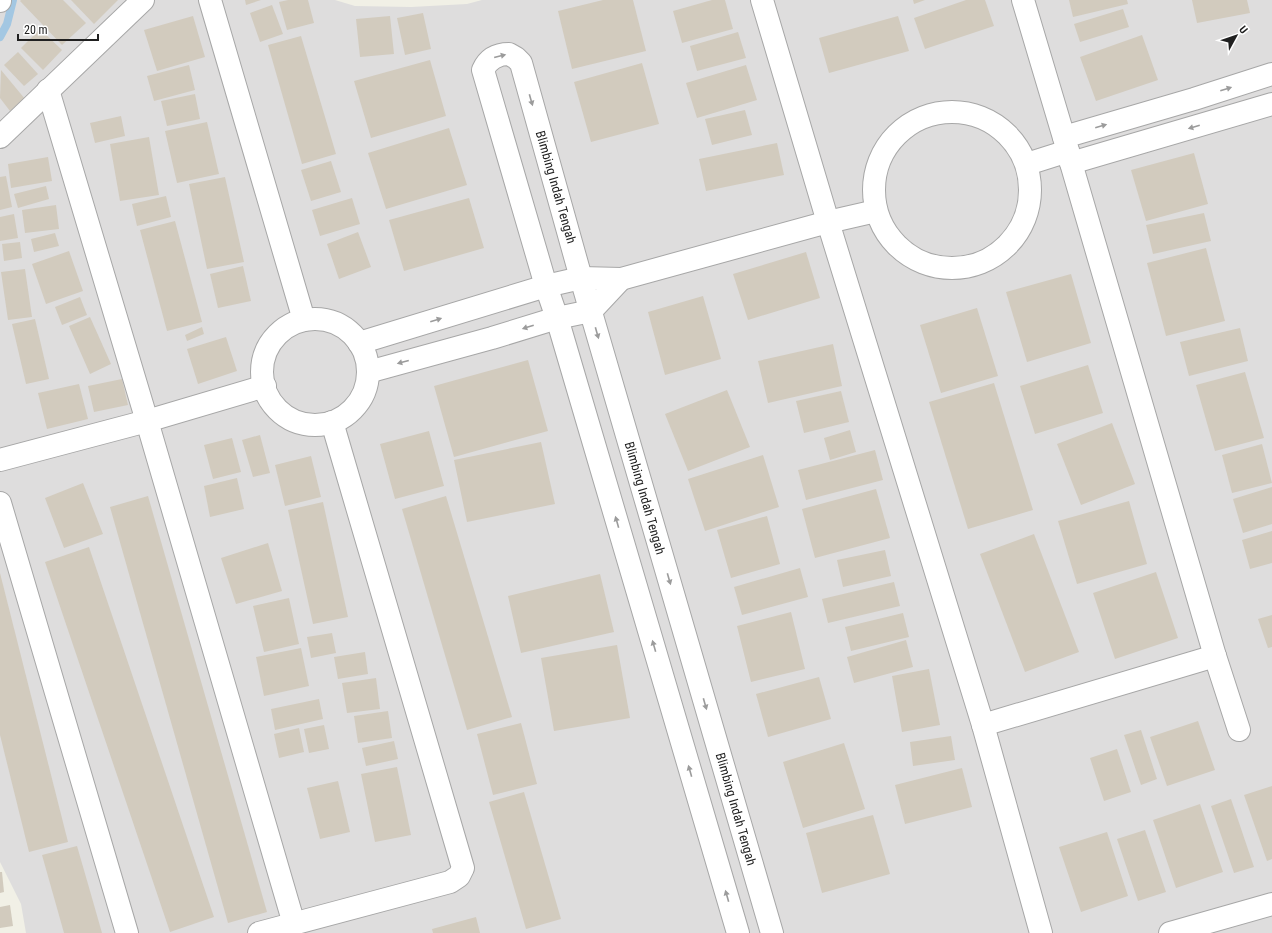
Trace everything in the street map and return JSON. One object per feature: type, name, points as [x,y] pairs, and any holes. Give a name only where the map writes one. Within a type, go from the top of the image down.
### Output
[{"type":"street","points":[[0,137],[143,0]]},
{"type":"street","points":[[210,0],[304,320]]},
{"type":"street","points":[[762,0],[828,222],[983,725],[1041,933]]},
{"type":"street","points":[[1023,0],[1215,656],[1239,730]]},
{"type":"street","name":"Blimbing Indah Tengah","points":[[546,286],[483,70],[485,65],[494,57],[506,54],[512,56],[521,63],[581,278],[772,933]]},
{"type":"street","points":[[1027,164],[1068,150],[1194,99],[1272,74]]},
{"type":"street","points":[[48,90],[147,421],[294,924]]},
{"type":"street","points":[[1068,150],[1272,104]]},
{"type":"street","points":[[943,111],[978,115],[1008,134],[1027,164],[1031,191],[1026,218],[1012,241],[991,258],[966,267],[938,267],[913,258],[892,240],[876,211],[874,182],[885,148],[910,123],[943,111]]},
{"type":"street","points":[[359,343],[546,286],[581,278],[621,279],[828,222],[876,211]]},
{"type":"street","points":[[368,372],[492,338],[557,318],[591,311],[621,279]]},
{"type":"street","points":[[546,286],[557,318],[738,933]]},
{"type":"street","points":[[318,318],[331,321],[344,327],[354,336],[364,351],[368,372],[367,386],[359,402],[347,414],[332,422],[315,424],[298,422],[284,414],[272,402],[265,386],[262,370],[266,353],[274,338],[288,326],[304,320],[318,318]]},
{"type":"street","points":[[0,460],[147,421],[265,386]]},
{"type":"street","points":[[259,933],[450,882],[458,876],[463,868],[332,422]]},
{"type":"street","points":[[0,503],[127,933]]},
{"type":"street","points":[[983,725],[1215,656]]},
{"type":"street","points":[[1170,933],[1272,904]]},
{"type":"shaded area","points":[[0,0],[335,0],[355,6],[411,7],[467,4],[482,0],[1272,0],[1272,933],[26,933],[21,904],[0,862]]},
{"type":"building","points":[[63,0],[86,23],[62,45],[20,1]]},
{"type":"building","points":[[71,0],[118,0],[94,24]]},
{"type":"building","points":[[245,0],[261,0],[246,5]]},
{"type":"building","points":[[288,0],[308,0],[314,23],[287,30],[279,2]]},
{"type":"building","points":[[603,0],[633,0],[646,51],[572,69],[558,11]]},
{"type":"building","points":[[712,0],[725,0],[733,29],[682,43],[673,11]]},
{"type":"building","points":[[913,0],[925,0],[914,4]]},
{"type":"building","points":[[966,0],[985,0],[994,26],[925,49],[914,18]]},
{"type":"building","points":[[1069,0],[1127,0],[1128,4],[1073,17]]},
{"type":"building","points":[[1192,0],[1247,0],[1250,13],[1197,23]]},
{"type":"building","points":[[272,5],[283,34],[260,42],[250,13]]},
{"type":"building","points":[[1123,9],[1129,27],[1080,42],[1074,24]]},
{"type":"building","points":[[423,13],[431,49],[405,55],[397,18]]},
{"type":"building","points":[[193,16],[205,57],[157,71],[144,30]]},
{"type":"building","points":[[390,16],[394,54],[360,57],[356,19]]},
{"type":"building","points":[[898,16],[909,51],[829,73],[819,38]]},
{"type":"building","points":[[40,29],[62,50],[43,70],[21,48]]},
{"type":"building","points":[[738,32],[746,58],[697,71],[690,46]]},
{"type":"building","points":[[1142,35],[1158,80],[1096,101],[1080,57]]},
{"type":"building","points":[[301,36],[336,154],[302,164],[268,45]]},
{"type":"building","points":[[18,52],[38,74],[24,86],[4,65]]},
{"type":"building","points":[[430,60],[446,116],[371,138],[354,81]]},
{"type":"building","points":[[642,63],[659,124],[591,142],[574,82]]},
{"type":"building","points":[[189,65],[195,90],[154,101],[147,76]]},
{"type":"building","points":[[746,65],[757,100],[697,118],[686,83]]},
{"type":"building","points":[[1,70],[25,99],[10,111],[0,98]]},
{"type":"building","points":[[195,94],[200,119],[167,126],[161,101]]},
{"type":"building","points":[[745,110],[752,135],[712,145],[705,119]]},
{"type":"building","points":[[121,116],[125,136],[95,143],[90,123]]},
{"type":"building","points":[[207,122],[219,174],[177,183],[165,131]]},
{"type":"building","points":[[449,128],[467,185],[386,209],[368,153]]},
{"type":"building","points":[[149,137],[159,195],[120,201],[110,144]]},
{"type":"building","points":[[777,143],[784,175],[706,191],[699,159]]},
{"type":"building","points":[[1194,153],[1208,204],[1146,221],[1131,170]]},
{"type":"building","points":[[48,157],[52,181],[11,188],[8,164]]},
{"type":"building","points":[[331,161],[341,192],[311,201],[301,170]]},
{"type":"building","points":[[6,176],[12,207],[0,210],[0,177]]},
{"type":"building","points":[[225,177],[244,262],[207,269],[189,184]]},
{"type":"building","points":[[46,186],[49,199],[18,208],[14,194]]},
{"type":"building","points":[[166,196],[171,217],[137,226],[132,204]]},
{"type":"building","points":[[352,198],[360,224],[320,236],[312,210]]},
{"type":"building","points":[[469,198],[484,248],[404,271],[389,220]]},
{"type":"building","points":[[56,205],[59,229],[25,233],[22,210]]},
{"type":"building","points":[[1204,213],[1211,241],[1153,254],[1146,225]]},
{"type":"building","points":[[14,214],[18,238],[0,241],[0,217]]},
{"type":"building","points":[[175,221],[202,322],[167,331],[140,230]]},
{"type":"building","points":[[358,232],[371,267],[339,279],[327,244]]},
{"type":"building","points":[[55,233],[59,246],[34,252],[31,239]]},
{"type":"building","points":[[20,242],[22,258],[4,261],[2,244]]},
{"type":"building","points":[[1206,248],[1225,321],[1166,336],[1147,263]]},
{"type":"building","points":[[69,251],[83,291],[46,304],[32,264]]},
{"type":"building","points":[[806,252],[820,298],[748,320],[733,274]]},
{"type":"building","points":[[243,266],[251,301],[218,308],[210,274]]},
{"type":"building","points":[[25,269],[32,317],[8,320],[1,272]]},
{"type":"building","points":[[1071,274],[1091,343],[1027,362],[1006,292]]},
{"type":"building","points":[[703,296],[721,359],[665,375],[648,312]]},
{"type":"building","points":[[80,297],[87,315],[62,325],[55,307]]},
{"type":"building","points":[[977,308],[998,376],[941,393],[920,325]]},
{"type":"building","points":[[90,317],[111,364],[90,374],[69,326]]},
{"type":"building","points":[[35,319],[49,379],[26,384],[12,324]]},
{"type":"building","points":[[202,327],[204,334],[187,341],[185,335]]},
{"type":"building","points":[[1240,328],[1248,361],[1189,376],[1180,342]]},
{"type":"building","points":[[226,337],[237,371],[198,384],[187,349]]},
{"type":"building","points":[[833,344],[842,386],[768,403],[758,361]]},
{"type":"building","points":[[528,360],[548,431],[454,457],[434,386]]},
{"type":"building","points":[[1088,365],[1103,413],[1035,434],[1020,386]]},
{"type":"building","points":[[1245,372],[1264,438],[1215,451],[1196,385]]},
{"type":"building","points":[[122,379],[128,405],[94,412],[88,386]]},
{"type":"building","points":[[994,383],[1033,510],[968,529],[929,402]]},
{"type":"building","points":[[79,384],[88,419],[47,429],[38,393]]},
{"type":"building","points":[[727,390],[750,447],[688,471],[665,414]]},
{"type":"building","points":[[841,391],[849,422],[804,433],[796,401]]},
{"type":"building","points":[[1112,423],[1135,484],[1081,505],[1057,444]]},
{"type":"building","points":[[850,430],[856,452],[830,460],[824,438]]},
{"type":"building","points":[[429,431],[444,486],[395,499],[380,444]]},
{"type":"building","points":[[260,435],[270,473],[253,477],[242,440]]},
{"type":"building","points":[[232,438],[241,472],[213,479],[204,445]]},
{"type":"building","points":[[541,442],[555,504],[467,522],[454,460]]},
{"type":"building","points":[[1262,444],[1272,483],[1232,493],[1222,455]]},
{"type":"building","points":[[875,450],[883,480],[806,500],[798,470]]},
{"type":"building","points":[[763,455],[779,507],[705,531],[688,479]]},
{"type":"building","points":[[311,456],[321,497],[285,506],[275,465]]},
{"type":"building","points":[[237,478],[244,509],[210,517],[204,486]]},
{"type":"building","points":[[83,483],[103,534],[64,548],[45,498]]},
{"type":"building","points":[[1272,487],[1272,524],[1243,533],[1233,499]]},
{"type":"building","points":[[876,489],[890,538],[815,558],[802,509]]},
{"type":"building","points":[[148,496],[267,912],[228,923],[110,507]]},
{"type":"building","points":[[446,496],[512,717],[467,730],[402,509]]},
{"type":"building","points":[[1129,501],[1147,564],[1077,584],[1058,521]]},
{"type":"building","points":[[323,502],[348,617],[313,624],[288,510]]},
{"type":"building","points":[[767,516],[780,564],[731,578],[717,530]]},
{"type":"building","points":[[1272,531],[1272,563],[1250,569],[1242,540]]},
{"type":"building","points":[[1034,534],[1079,652],[1025,672],[980,554]]},
{"type":"building","points":[[268,543],[282,591],[236,604],[221,558]]},
{"type":"building","points":[[89,547],[214,917],[170,932],[45,562]]},
{"type":"building","points":[[885,550],[891,576],[843,587],[837,560]]},
{"type":"building","points":[[800,568],[808,597],[742,615],[734,587]]},
{"type":"building","points":[[1156,572],[1178,638],[1115,659],[1093,593]]},
{"type":"building","points":[[0,573],[68,842],[29,852],[0,735]]},
{"type":"building","points":[[600,574],[614,632],[521,653],[508,596]]},
{"type":"building","points":[[894,582],[900,606],[828,623],[822,599]]},
{"type":"building","points":[[289,598],[299,644],[264,652],[253,606]]},
{"type":"building","points":[[791,612],[805,669],[751,682],[737,626]]},
{"type":"building","points":[[903,613],[909,637],[851,651],[845,627]]},
{"type":"building","points":[[1272,615],[1272,647],[1268,648],[1258,619]]},
{"type":"building","points":[[332,633],[336,653],[311,658],[307,637]]},
{"type":"building","points":[[906,640],[913,667],[854,683],[847,657]]},
{"type":"building","points":[[617,645],[630,718],[554,731],[541,658]]},
{"type":"building","points":[[301,648],[309,686],[264,696],[256,657]]},
{"type":"building","points":[[365,652],[368,674],[338,679],[334,657]]},
{"type":"building","points":[[929,669],[940,725],[902,732],[892,676]]},
{"type":"building","points":[[819,677],[831,719],[768,737],[756,694]]},
{"type":"building","points":[[376,678],[380,709],[347,713],[342,683]]},
{"type":"building","points":[[319,699],[323,719],[275,730],[271,709]]},
{"type":"building","points":[[388,711],[392,738],[358,743],[354,716]]},
{"type":"building","points":[[1198,721],[1215,770],[1167,786],[1150,737]]},
{"type":"building","points":[[521,723],[537,784],[493,795],[477,734]]},
{"type":"building","points":[[324,725],[329,749],[309,753],[304,729]]},
{"type":"building","points":[[299,728],[304,752],[279,758],[274,734]]},
{"type":"building","points":[[1141,730],[1157,779],[1141,785],[1124,735]]},
{"type":"building","points":[[951,736],[955,760],[913,766],[910,742]]},
{"type":"building","points":[[394,741],[398,759],[366,766],[362,748]]},
{"type":"building","points":[[844,743],[865,809],[803,828],[783,762]]},
{"type":"building","points":[[1117,749],[1131,792],[1104,801],[1090,758]]},
{"type":"building","points":[[397,767],[411,835],[375,842],[361,774]]},
{"type":"building","points":[[962,768],[972,807],[905,824],[895,785]]},
{"type":"building","points":[[338,781],[350,832],[320,839],[307,788]]},
{"type":"building","points":[[1272,786],[1272,859],[1267,861],[1244,795]]},
{"type":"building","points":[[524,792],[561,919],[526,929],[489,802]]},
{"type":"building","points":[[1231,799],[1254,867],[1234,873],[1211,806]]},
{"type":"building","points":[[1200,804],[1223,872],[1176,888],[1153,820]]},
{"type":"building","points":[[873,815],[890,874],[822,893],[806,833]]},
{"type":"building","points":[[1145,830],[1166,892],[1138,901],[1117,839]]},
{"type":"building","points":[[1107,832],[1128,896],[1081,912],[1059,847]]},
{"type":"building","points":[[77,846],[102,933],[64,933],[42,855]]},
{"type":"building","points":[[0,872],[2,872],[4,892],[0,893]]},
{"type":"building","points":[[10,905],[13,926],[0,928],[0,907]]},
{"type":"building","points":[[476,917],[480,933],[433,933],[432,929]]},
{"type":"waterway","points":[[0,37],[7,24],[13,0]]}]
